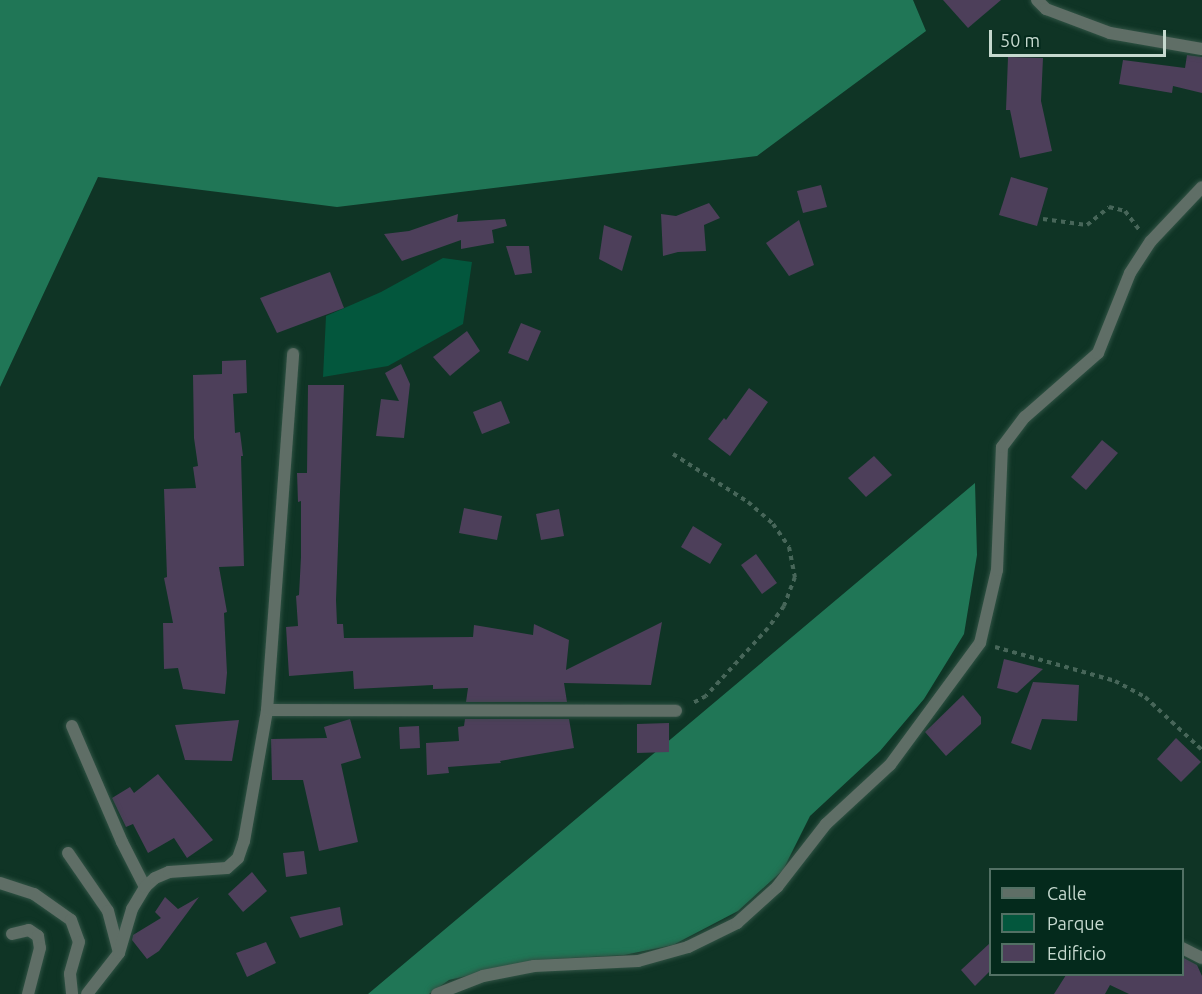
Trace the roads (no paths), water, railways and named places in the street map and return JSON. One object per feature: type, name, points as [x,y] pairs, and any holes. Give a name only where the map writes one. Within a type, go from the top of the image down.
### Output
[{"type":"street","points":[[1036,0],[1046,9],[1110,33],[1202,49]]},
{"type":"street","points":[[437,994],[483,976],[534,966],[638,961],[688,947],[737,923],[777,886],[826,824],[890,765],[980,643],[997,570],[1002,447],[1025,417],[1098,353],[1130,273],[1149,243],[1202,187]]},
{"type":"street","points":[[87,994],[119,953],[132,909],[145,887],[154,878],[169,872],[227,868],[238,858],[244,842],[267,710],[293,354]]},
{"type":"street","points":[[267,710],[676,711]]},
{"type":"street","points":[[72,726],[122,842],[145,887]]},
{"type":"street","points":[[68,853],[108,911],[119,953]]},
{"type":"street","points":[[0,883],[34,894],[71,920],[79,942],[70,974],[72,994]]},
{"type":"street","points":[[12,934],[29,930],[38,936],[40,948],[28,994]]},
{"type":"street","points":[[1184,949],[1202,958]]}]
